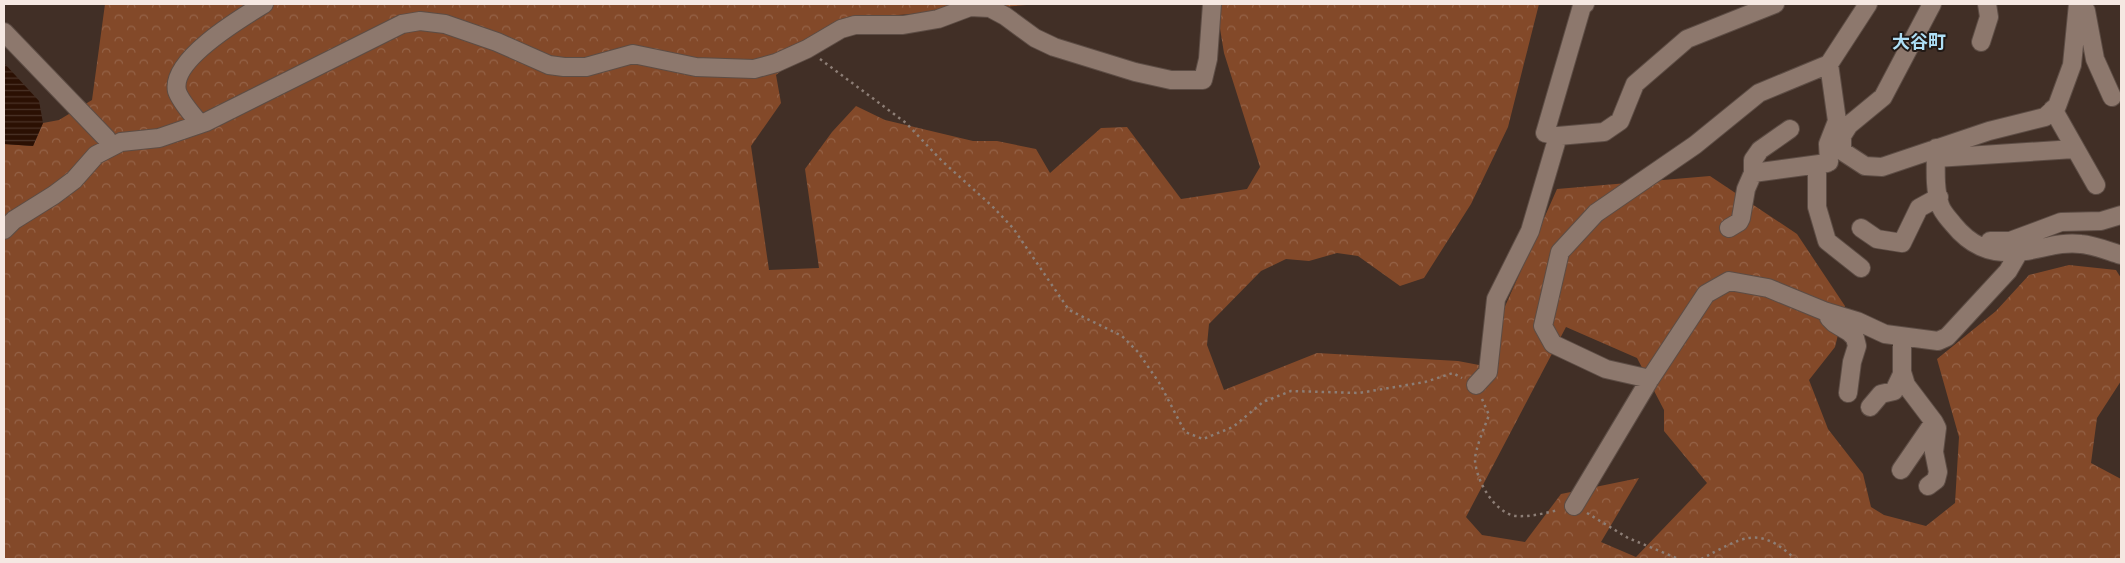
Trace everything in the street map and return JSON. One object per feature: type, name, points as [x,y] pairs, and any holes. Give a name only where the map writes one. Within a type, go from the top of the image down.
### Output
[{"type":"street","points":[[199,123],[177,92],[177,77],[192,55],[264,4]]},
{"type":"street","points":[[4,230],[14,220],[54,196],[74,180],[96,154],[121,142],[160,138],[206,122],[402,24],[420,21],[445,24],[496,42],[549,65],[564,67],[586,66],[633,54],[696,67],[754,69],[776,63],[807,49],[841,28],[855,25],[903,24],[938,19],[970,7],[990,8],[1054,47],[1135,72],[1171,80],[1203,80],[1208,59],[1212,4]]},
{"type":"street","points":[[1585,4],[1582,6],[1545,133],[1558,136],[1604,132],[1620,121],[1635,84],[1687,38],[1775,4]]},
{"type":"street","points":[[1650,379],[1606,369],[1553,344],[1543,326],[1560,252],[1596,213],[1695,145],[1759,93],[1829,64],[1868,4]]},
{"type":"street","points":[[1932,4],[1883,97],[1849,125],[1842,136],[1842,151],[1865,166],[1882,167],[1936,153],[1989,131],[2045,117],[2057,106],[2072,65],[2080,4]]},
{"type":"street","points":[[1981,42],[1989,17],[1987,4]]},
{"type":"street","points":[[2080,4],[2086,11],[2095,59],[2112,97]]},
{"type":"street","points":[[4,32],[107,139]]},
{"type":"street","points":[[1829,64],[1837,121],[1823,164],[1817,207],[1827,242],[1861,268]]},
{"type":"street","points":[[2053,109],[2096,185]]},
{"type":"street","points":[[1729,228],[1739,222],[1746,189],[1753,173],[1753,160],[1757,154],[1790,129]]},
{"type":"street","points":[[1476,385],[1488,372],[1496,298],[1530,231],[1558,136]]},
{"type":"street","points":[[1936,153],[2074,149]]},
{"type":"street","points":[[1936,153],[1940,206],[1962,235],[1982,243],[2010,241],[2061,222],[2101,221],[2121,215]]},
{"type":"street","points":[[1753,173],[1823,164],[1848,155]]},
{"type":"street","points":[[1861,228],[1877,239],[1902,243],[1919,208],[1939,197]]},
{"type":"street","points":[[1982,243],[2037,220]]},
{"type":"street","points":[[1982,243],[1988,251],[2019,252],[2057,243],[2081,244],[2121,255]]},
{"type":"street","points":[[1574,506],[1650,379],[1706,294],[1728,281],[1768,288],[1824,312],[1857,321],[1885,334],[1938,341],[1947,337],[2008,271],[2019,252]]},
{"type":"street","points":[[1824,312],[1834,323],[1855,338],[1857,346],[1852,362],[1848,393]]},
{"type":"street","points":[[1902,337],[1902,374],[1906,385],[1937,428],[1934,452],[1938,472],[1936,480],[1928,486]]},
{"type":"street","points":[[1870,407],[1881,394],[1894,391],[1902,374]]},
{"type":"street","points":[[1901,470],[1934,422]]},
{"type":"path","points":[[807,49],[906,123],[942,161],[992,206],[1013,228],[1070,310],[1122,336],[1133,347],[1160,384],[1185,432],[1203,439],[1233,427],[1263,402],[1291,391],[1359,394],[1425,382],[1454,373],[1476,385],[1489,415],[1475,459],[1484,492],[1502,510],[1514,516],[1536,516],[1574,506],[1628,538],[1678,559]]},
{"type":"path","points":[[1701,559],[1746,536],[1770,540],[1795,559]]},
{"type":"green space","points":[[105,4],[1040,4],[846,19],[776,75],[781,103],[751,146],[769,270],[819,268],[805,169],[832,132],[856,106],[885,120],[973,141],[997,141],[1036,149],[1050,173],[1101,128],[1127,127],[1181,199],[1247,189],[1260,167],[1224,53],[1216,4],[1539,4],[1508,127],[1471,204],[1424,278],[1400,286],[1358,256],[1337,253],[1309,261],[1286,259],[1261,271],[1209,324],[1207,345],[1224,390],[1317,353],[1458,361],[1479,365],[1557,189],[1710,176],[1797,234],[1845,306],[1835,347],[1809,380],[1828,429],[1863,474],[1871,507],[1884,515],[1926,526],[1955,503],[1959,437],[1937,359],[1996,311],[2029,275],[2069,265],[2116,270],[2121,278],[2121,381],[2097,418],[2091,463],[2121,479],[2121,559],[4,559],[4,144],[33,146],[43,123],[59,120],[92,100]],"holes":[[[1566,327],[1637,358],[1664,410],[1664,431],[1707,483],[1636,557],[1601,542],[1639,478],[1561,494],[1525,542],[1482,535],[1466,517]]]},
{"type":"shaded area","points":[[4,63],[39,101],[43,123],[33,146],[4,144]]},
{"type":"district","name":"大谷町","points":[[1919,41]]}]
